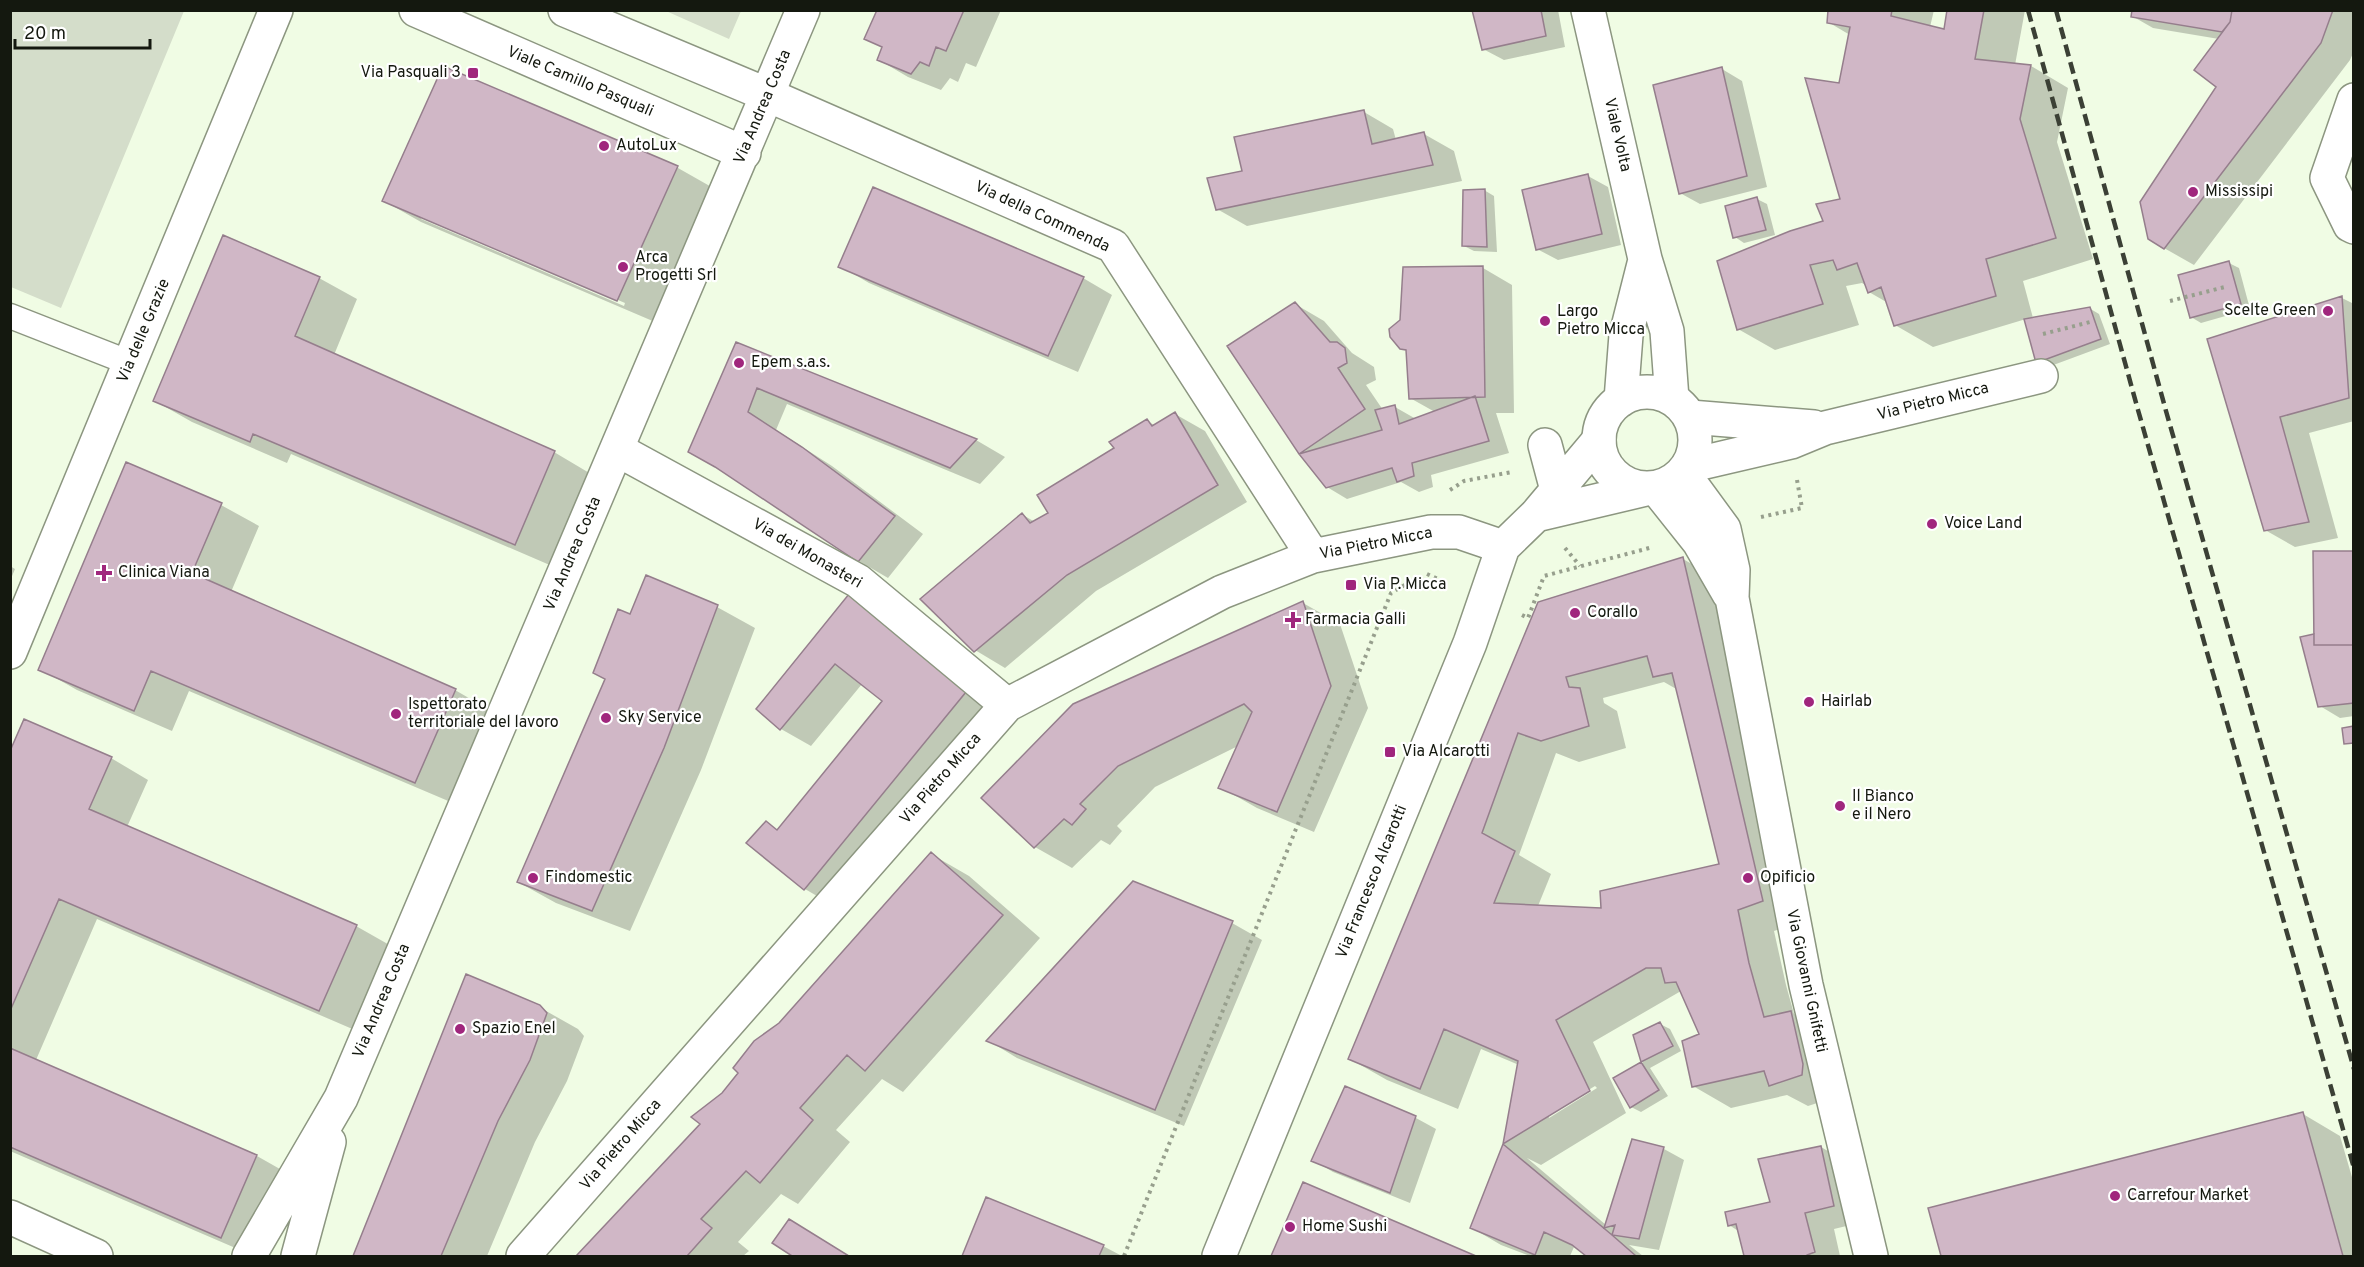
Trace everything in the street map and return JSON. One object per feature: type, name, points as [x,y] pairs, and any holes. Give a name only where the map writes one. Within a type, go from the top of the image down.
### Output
[{"type":"street","name":"Via delle Grazie","points":[[10,652],[276,10]]},
{"type":"street","name":"Viale Camillo Pasquali","points":[[416,10],[744,153]]},
{"type":"street","points":[[565,10],[768,95]]},
{"type":"street","name":"Via Andrea Costa","points":[[249,1257],[341,1098],[803,10]]},
{"type":"street","name":"Viale Volta","points":[[1588,10],[1645,259],[1667,331],[1681,408]]},
{"type":"street","name":"Via della Commenda","points":[[768,95],[1113,246],[1313,556]]},
{"type":"street","points":[[2354,100],[2327,178],[2350,225],[2354,227]]},
{"type":"street","name":"Viale Volta","points":[[1621,400],[1626,335],[1645,259]]},
{"type":"street","name":"Via Pietro Micca","points":[[1536,515],[1791,442],[1825,428],[2041,376]]},
{"type":"street","points":[[1646,392],[1661,394],[1681,408],[1694,430],[1695,444],[1668,479],[1634,487],[1610,473],[1604,463],[1599,440],[1604,418],[1610,408],[1633,394],[1646,392]]},
{"type":"street","name":"Via Pietro Micca","points":[[1681,408],[1825,428]]},
{"type":"street","points":[[1536,515],[1599,440]]},
{"type":"street","points":[[1545,445],[1557,490]]},
{"type":"street","name":"Via dei Monasteri","points":[[618,450],[858,581],[1007,705]]},
{"type":"street","name":"Via Giovanni Gnifetti","points":[[1668,479],[1699,542],[1731,598],[1806,985],[1871,1257]]},
{"type":"street","name":"Via Francesco Alcarotti","points":[[1219,1257],[1470,644],[1503,547],[1536,515]]},
{"type":"street","name":"Via Pietro Micca","points":[[523,1257],[1007,705],[1222,592],[1313,556],[1431,532],[1459,532],[1503,547]]},
{"type":"street","name":"Via Andrea Costa","points":[[298,1257],[341,1098]]},
{"type":"street","points":[[10,1217],[96,1257]]},
{"type":"lane","points":[[10,316],[130,363]]},
{"type":"path","points":[[2170,301],[2225,287]]},
{"type":"path","points":[[2044,334],[2094,321]]},
{"type":"path","points":[[1447,492],[1464,481],[1520,471]]},
{"type":"path","points":[[1758,518],[1802,507],[1796,475]]},
{"type":"path","points":[[1562,545],[1580,567]]},
{"type":"path","points":[[1528,618],[1544,576],[1658,545]]},
{"type":"path","points":[[1425,573],[1454,586]]},
{"type":"path","points":[[1124,1257],[1391,593],[1410,582],[1412,576]]},
{"type":"green space","points":[[10,11],[184,11],[61,308],[11,287]]},
{"type":"green space","points":[[666,11],[741,11],[729,39]]},
{"type":"building","points":[[877,10],[964,10],[946,51],[936,47],[929,66],[920,62],[911,74],[877,60],[882,47],[864,39]]},
{"type":"building","points":[[1472,10],[1541,10],[1546,36],[1482,50]]},
{"type":"building","points":[[1828,10],[1892,10],[1891,16],[1944,29],[1947,10],[1984,10],[1975,59],[2031,65],[2020,119],[2056,238],[1986,259],[1996,296],[1894,326],[1881,287],[1868,293],[1857,263],[1837,270],[1833,260],[1810,265],[1823,304],[1737,330],[1717,261],[1790,231],[1823,221],[1816,204],[1840,199],[1805,78],[1839,83],[1850,27],[1827,23]]},
{"type":"building","points":[[2132,10],[2232,10],[2230,22],[2222,32],[2131,17]]},
{"type":"building","points":[[2232,10],[2333,10],[2321,43],[2164,249],[2148,239],[2140,202],[2216,87],[2194,70],[2230,22]]},
{"type":"building","points":[[443,66],[678,166],[617,301],[382,201]]},
{"type":"building","points":[[1722,67],[1747,176],[1679,194],[1653,85]]},
{"type":"building","points":[[1364,110],[1372,144],[1424,132],[1433,165],[1216,210],[1207,178],[1242,171],[1234,137]]},
{"type":"building","points":[[1588,174],[1602,234],[1536,250],[1522,190]]},
{"type":"building","points":[[873,187],[1084,277],[1048,356],[838,267]]},
{"type":"building","points":[[1485,189],[1487,247],[1462,246],[1463,190]]},
{"type":"building","points":[[1757,197],[1766,230],[1733,238],[1725,206]]},
{"type":"building","points":[[223,235],[320,277],[295,336],[555,451],[515,545],[253,434],[250,442],[153,401]]},
{"type":"building","points":[[2229,261],[2241,304],[2190,318],[2178,275]]},
{"type":"building","points":[[1483,266],[1485,397],[1409,399],[1406,350],[1400,349],[1390,337],[1389,329],[1400,320],[1403,267]]},
{"type":"building","points":[[2342,296],[2349,398],[2280,417],[2309,522],[2264,531],[2207,339]]},
{"type":"building","points":[[1295,302],[1330,342],[1337,342],[1345,348],[1347,363],[1338,368],[1365,409],[1299,454],[1227,346]]},
{"type":"building","points":[[2090,307],[2101,339],[2036,363],[2024,319]]},
{"type":"building","points":[[736,342],[977,439],[950,468],[757,388],[748,412],[802,447],[895,516],[858,562],[715,467],[688,452]]},
{"type":"building","points":[[1475,396],[1489,441],[1412,463],[1414,476],[1397,482],[1392,468],[1326,488],[1299,454],[1382,430],[1375,410],[1395,405],[1399,424]]},
{"type":"building","points":[[1175,412],[1218,485],[1067,575],[974,652],[920,599],[1022,513],[1030,523],[1048,513],[1037,495],[1114,448],[1109,442],[1147,419],[1152,426]]},
{"type":"building","points":[[126,462],[222,503],[192,573],[456,689],[415,783],[151,671],[134,711],[38,670]]},
{"type":"building","points":[[2313,551],[2354,551],[2354,645],[2314,645]]},
{"type":"building","points":[[1683,557],[1763,901],[1738,910],[1749,963],[1764,1017],[1791,1011],[1803,1064],[1802,1075],[1769,1086],[1764,1071],[1692,1087],[1682,1041],[1699,1034],[1676,982],[1665,983],[1661,968],[1646,968],[1556,1020],[1590,1091],[1503,1144],[1518,1061],[1444,1029],[1420,1089],[1348,1059],[1538,602]],"holes":[[[1647,656],[1653,677],[1672,673],[1719,864],[1600,891],[1601,908],[1494,903],[1515,851],[1482,833],[1518,733],[1541,741],[1589,726],[1580,688],[1569,687],[1566,677]]]},
{"type":"building","points":[[646,575],[718,605],[664,748],[592,911],[517,882],[605,679],[593,673],[618,609],[630,614]]},
{"type":"building","points":[[849,594],[966,692],[804,890],[746,843],[766,821],[777,830],[882,701],[835,664],[780,730],[756,709]]},
{"type":"building","points":[[1303,601],[1331,686],[1277,812],[1218,788],[1252,712],[1244,704],[1118,766],[1080,804],[1086,809],[1072,825],[1064,819],[1034,848],[981,798],[1073,704]]},
{"type":"building","points":[[2314,634],[2314,645],[2354,645],[2354,703],[2318,707],[2300,637]]},
{"type":"building","points":[[24,719],[112,757],[89,809],[357,925],[319,1011],[59,899],[10,1011],[10,751]]},
{"type":"building","points":[[2354,726],[2354,743],[2344,744],[2342,728]]},
{"type":"building","points":[[931,852],[1003,915],[865,1071],[847,1055],[800,1108],[813,1120],[760,1183],[746,1171],[701,1219],[712,1228],[687,1256],[576,1256],[700,1124],[691,1117],[722,1093],[738,1073],[733,1068],[754,1041],[779,1023]]},
{"type":"building","points":[[1133,881],[1233,921],[1155,1110],[986,1041]]},
{"type":"building","points":[[466,974],[540,1005],[547,1013],[530,1060],[498,1121],[441,1256],[353,1256]]},
{"type":"building","points":[[1660,1022],[1673,1046],[1641,1062],[1633,1035]]},
{"type":"building","points":[[10,1048],[257,1155],[221,1238],[10,1147]]},
{"type":"building","points":[[1641,1062],[1659,1090],[1630,1108],[1613,1078]]},
{"type":"building","points":[[1345,1086],[1416,1116],[1390,1193],[1311,1161]]},
{"type":"building","points":[[2303,1112],[2343,1256],[1941,1256],[1928,1208]]},
{"type":"building","points":[[1632,1139],[1664,1147],[1639,1239],[1612,1235],[1615,1225],[1604,1228]]},
{"type":"building","points":[[1503,1144],[1636,1256],[1586,1256],[1572,1245],[1544,1232],[1535,1255],[1470,1228]]},
{"type":"building","points":[[1821,1146],[1834,1206],[1805,1213],[1815,1252],[1807,1256],[1744,1256],[1736,1224],[1728,1226],[1725,1212],[1770,1202],[1758,1159]]},
{"type":"building","points":[[1303,1182],[1476,1256],[1271,1256]]},
{"type":"building","points":[[986,1197],[1104,1245],[1099,1256],[962,1256]]},
{"type":"building","points":[[789,1219],[849,1256],[792,1256],[772,1243]]},
{"type":"railway","points":[[2028,10],[2138,410],[2354,1168]]},
{"type":"railway","points":[[2056,10],[2166,411],[2354,1069]]},
{"type":"place","name":"Via Pasquali 3","points":[[473,73]]},
{"type":"place","name":"AutoLux","points":[[604,146]]},
{"type":"place","name":"Mississipi","points":[[2193,192]]},
{"type":"place","name":"Arca Progetti Srl","points":[[623,267]]},
{"type":"place","name":"Scelte Green","points":[[2328,311]]},
{"type":"place","name":"Largo Pietro Micca","points":[[1545,321]]},
{"type":"place","name":"Epem s.a.s.","points":[[739,363]]},
{"type":"place","name":"Voice Land","points":[[1932,524]]},
{"type":"place","name":"Clinica Viana","points":[[104,573]]},
{"type":"place","name":"Via P. Micca","points":[[1351,585]]},
{"type":"place","name":"Corallo","points":[[1575,613]]},
{"type":"place","name":"Farmacia Galli","points":[[1293,620]]},
{"type":"place","name":"Hairlab","points":[[1809,702]]},
{"type":"place","name":"Ispettorato territoriale del lavoro","points":[[396,714]]},
{"type":"place","name":"Sky Service","points":[[606,718]]},
{"type":"place","name":"Via Alcarotti","points":[[1390,752]]},
{"type":"place","name":"Il Bianco e il Nero","points":[[1840,806]]},
{"type":"place","name":"Findomestic","points":[[533,878]]},
{"type":"place","name":"Opificio","points":[[1748,878]]},
{"type":"place","name":"Spazio Enel","points":[[460,1029]]},
{"type":"place","name":"Carrefour Market","points":[[2115,1196]]},
{"type":"place","name":"Home Sushi","points":[[1290,1227]]}]
